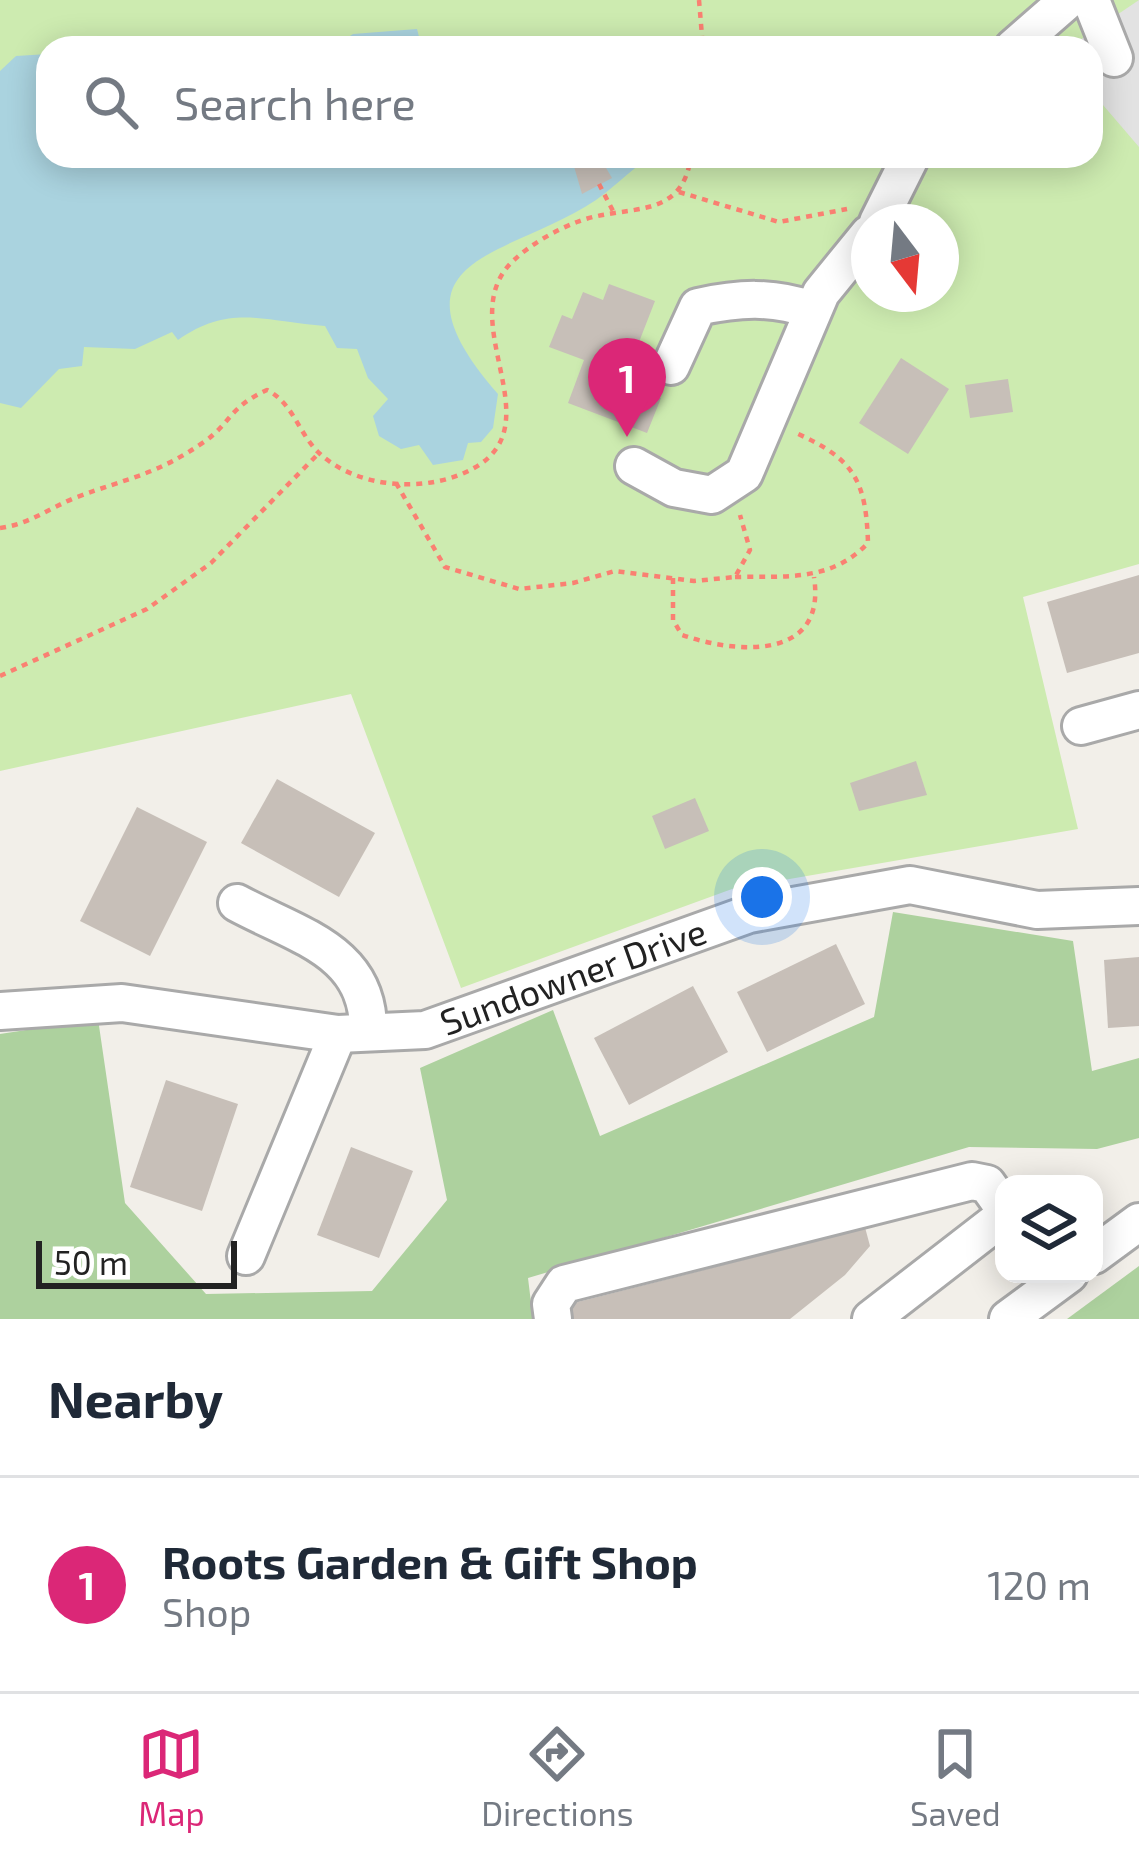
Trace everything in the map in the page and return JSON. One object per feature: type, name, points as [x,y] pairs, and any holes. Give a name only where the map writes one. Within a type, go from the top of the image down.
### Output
[{"type":"street","points":[[1027,36],[1068,0]]},
{"type":"street","points":[[1091,0],[1114,58]]},
{"type":"street","points":[[879,204],[903,168]]},
{"type":"street","points":[[634,466],[674,488],[712,495],[744,474],[812,310],[851,248]]},
{"type":"street","points":[[671,366],[698,307],[778,299],[812,310]]},
{"type":"street","points":[[1082,726],[1139,710]]},
{"type":"street","name":"Sundowner Drive","points":[[0,1011],[122,1003],[353,1033],[425,1030],[749,914],[910,885],[1037,910],[1139,906]]},
{"type":"street","points":[[237,903],[345,961],[361,984],[353,1033],[246,1256]]},
{"type":"street","points":[[554,1319],[551,1304],[564,1284],[972,1181],[987,1184],[995,1197]]},
{"type":"street","points":[[871,1319],[995,1219]]},
{"type":"street","points":[[1103,1248],[1139,1222]]},
{"type":"street","points":[[1008,1319],[1057,1283]]},
{"type":"path","points":[[699,0],[702,36]]},
{"type":"path","points":[[0,528],[25,524],[77,497],[151,476],[209,438],[236,404],[266,390],[282,398],[319,453],[364,480],[396,483],[466,473],[484,462],[505,434],[507,417],[491,321],[500,279],[544,239],[577,222],[661,208],[679,192],[687,168]]},
{"type":"path","points":[[599,184],[614,214]]},
{"type":"path","points":[[679,192],[779,222],[851,222]]},
{"type":"path","points":[[396,483],[445,567],[519,589],[573,583],[590,574],[615,571],[673,578],[814,577],[854,559],[868,543],[867,501],[849,463],[769,421]]},
{"type":"path","points":[[0,676],[147,609],[212,563],[319,453]]},
{"type":"path","points":[[731,482],[750,550],[735,577]]},
{"type":"path","points":[[673,578],[673,620],[682,635],[709,644],[760,650],[812,620],[818,603],[814,577]]},
{"type":"green space","points":[[0,0],[1139,0],[1139,564],[1023,597],[1078,829],[732,889],[461,988],[351,694],[0,771]]},
{"type":"green space","points":[[893,912],[1073,941],[1092,1071],[1139,1058],[1139,1138],[1097,1149],[969,1147],[528,1278],[533,1319],[0,1319],[0,1034],[98,1019],[125,1203],[206,1294],[372,1291],[447,1200],[420,1068],[553,1010],[600,1136],[874,1017]]},
{"type":"green space","points":[[1139,1266],[1139,1319],[1067,1319]]},
{"type":"shaded area","points":[[1139,0],[1139,147],[1103,105],[1103,36],[1086,36]]},
{"type":"water","points":[[417,29],[419,36],[350,36]]},
{"type":"water","points":[[36,55],[36,168],[635,168],[596,200],[495,250],[469,267],[453,287],[450,314],[464,348],[498,394],[493,428],[481,442],[468,443],[463,460],[433,465],[419,445],[401,449],[379,436],[373,416],[388,399],[368,378],[357,349],[337,348],[325,326],[266,319],[232,318],[178,340],[172,332],[135,349],[84,347],[82,366],[59,369],[21,408],[0,403],[0,71],[16,56]]},
{"type":"building","points":[[574,168],[606,168],[612,178],[582,194]]},
{"type":"building","points":[[609,284],[655,301],[623,383],[661,398],[647,433],[568,403],[584,360],[549,347],[562,315],[572,319],[583,292],[603,300]]},
{"type":"building","points":[[901,358],[949,389],[908,454],[859,423]]},
{"type":"building","points":[[1008,379],[1013,412],[970,418],[965,385]]},
{"type":"building","points":[[1139,575],[1139,653],[1067,673],[1047,602]]},
{"type":"building","points":[[916,761],[927,795],[859,811],[850,783]]},
{"type":"building","points":[[277,779],[375,833],[339,897],[241,843]]},
{"type":"building","points":[[695,798],[709,831],[665,849],[652,816]]},
{"type":"building","points":[[137,807],[207,842],[150,956],[80,921]]},
{"type":"building","points":[[836,944],[865,1004],[767,1052],[737,992]]},
{"type":"building","points":[[1139,957],[1139,1026],[1108,1028],[1104,960]]},
{"type":"building","points":[[693,986],[728,1052],[629,1105],[594,1038]]},
{"type":"building","points":[[166,1080],[238,1104],[202,1211],[130,1187]]},
{"type":"building","points":[[351,1147],[413,1171],[379,1258],[317,1235]]},
{"type":"building","points":[[862,1216],[870,1246],[845,1275],[790,1319],[570,1319],[566,1305],[825,1239],[822,1227]]},
{"type":"place","name":"Roots Garden & Gift Shop","points":[[627,437]]}]
